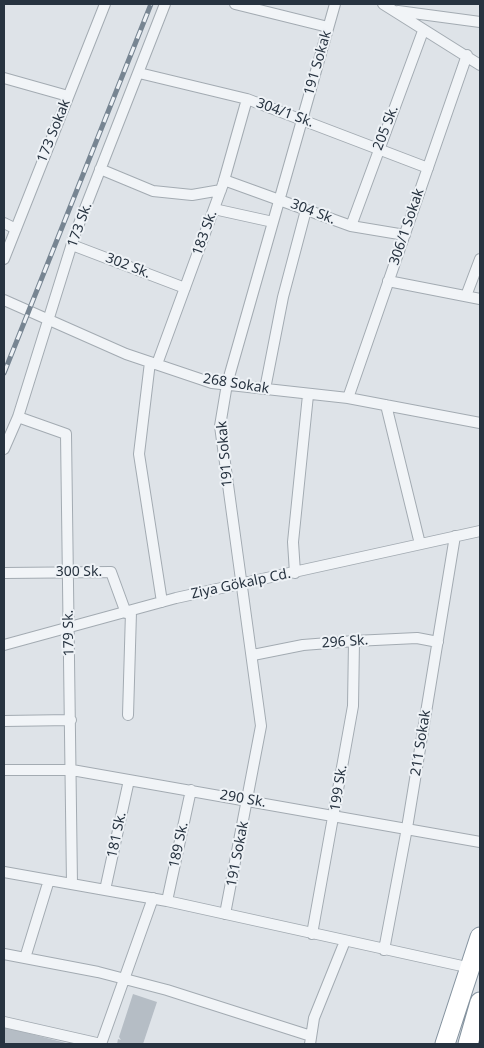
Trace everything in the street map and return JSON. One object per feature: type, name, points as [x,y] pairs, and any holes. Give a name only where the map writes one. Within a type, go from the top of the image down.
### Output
[{"type":"highway","points":[[445,1044],[480,938]]},
{"type":"highway","points":[[468,1044],[480,1002]]},
{"type":"street","name":"173 Sokak","points":[[4,259],[105,4]]},
{"type":"street","name":"173 Sk.","points":[[4,450],[18,417],[72,245],[165,4]]},
{"type":"street","points":[[235,4],[328,27]]},
{"type":"street","name":"191 Sokak","points":[[225,914],[249,800],[262,726],[220,426],[227,384],[334,4]]},
{"type":"street","points":[[383,4],[423,31],[467,55],[480,65]]},
{"type":"street","points":[[394,11],[480,22]]},
{"type":"street","name":"205 Sk.","points":[[351,226],[378,148],[423,31]]},
{"type":"street","name":"306/1 Sokak","points":[[348,398],[467,55]]},
{"type":"street","name":"304/1 Sk.","points":[[138,73],[247,99],[428,168]]},
{"type":"street","points":[[4,78],[68,96]]},
{"type":"street","name":"183 Sk.","points":[[162,602],[139,454],[153,363],[185,288],[214,209],[247,99]]},
{"type":"street","name":"304 Sk.","points":[[100,170],[153,191],[192,195],[222,185],[278,198],[351,226],[405,235]]},
{"type":"street","points":[[214,209],[273,222]]},
{"type":"street","points":[[265,389],[283,297],[306,210]]},
{"type":"street","points":[[4,223],[16,229]]},
{"type":"street","name":"302 Sk.","points":[[72,245],[185,288]]},
{"type":"street","points":[[466,296],[480,259]]},
{"type":"street","points":[[388,281],[480,299]]},
{"type":"street","name":"268 Sokak","points":[[4,300],[126,354],[212,382],[348,398],[480,423]]},
{"type":"street","points":[[295,572],[293,542],[308,394]]},
{"type":"street","points":[[386,405],[420,544]]},
{"type":"street","name":"179 Sk.","points":[[18,417],[66,434],[72,770],[72,884]]},
{"type":"street","name":"Ziya Gökalp Cd.","points":[[4,645],[162,602],[480,531]]},
{"type":"street","name":"211 Sokak","points":[[384,950],[408,828],[455,536]]},
{"type":"street","name":"300 Sk.","points":[[4,573],[111,572],[128,612],[128,715]]},
{"type":"street","name":"296 Sk.","points":[[253,655],[303,645],[354,641],[417,638],[438,642]]},
{"type":"street","name":"199 Sk.","points":[[312,934],[335,815],[353,706],[354,641]]},
{"type":"street","points":[[4,721],[71,720]]},
{"type":"street","name":"290 Sk.","points":[[4,770],[72,770],[480,842]]},
{"type":"street","name":"181 Sk.","points":[[105,890],[129,780]]},
{"type":"street","name":"189 Sk.","points":[[167,901],[191,790]]},
{"type":"street","points":[[4,884],[5,872],[153,898],[471,968]]},
{"type":"street","points":[[25,958],[49,880]]},
{"type":"street","points":[[4,1022],[101,1044],[153,898]]},
{"type":"street","points":[[4,954],[124,979],[311,1040],[314,1018],[345,941]]},
{"type":"building","points":[[133,994],[157,1002],[143,1044],[117,1044],[118,1039],[121,1040],[119,1037]]},
{"type":"building","points":[[4,1027],[70,1044],[4,1044]]},
{"type":"railway","points":[[4,373],[151,4]]}]
